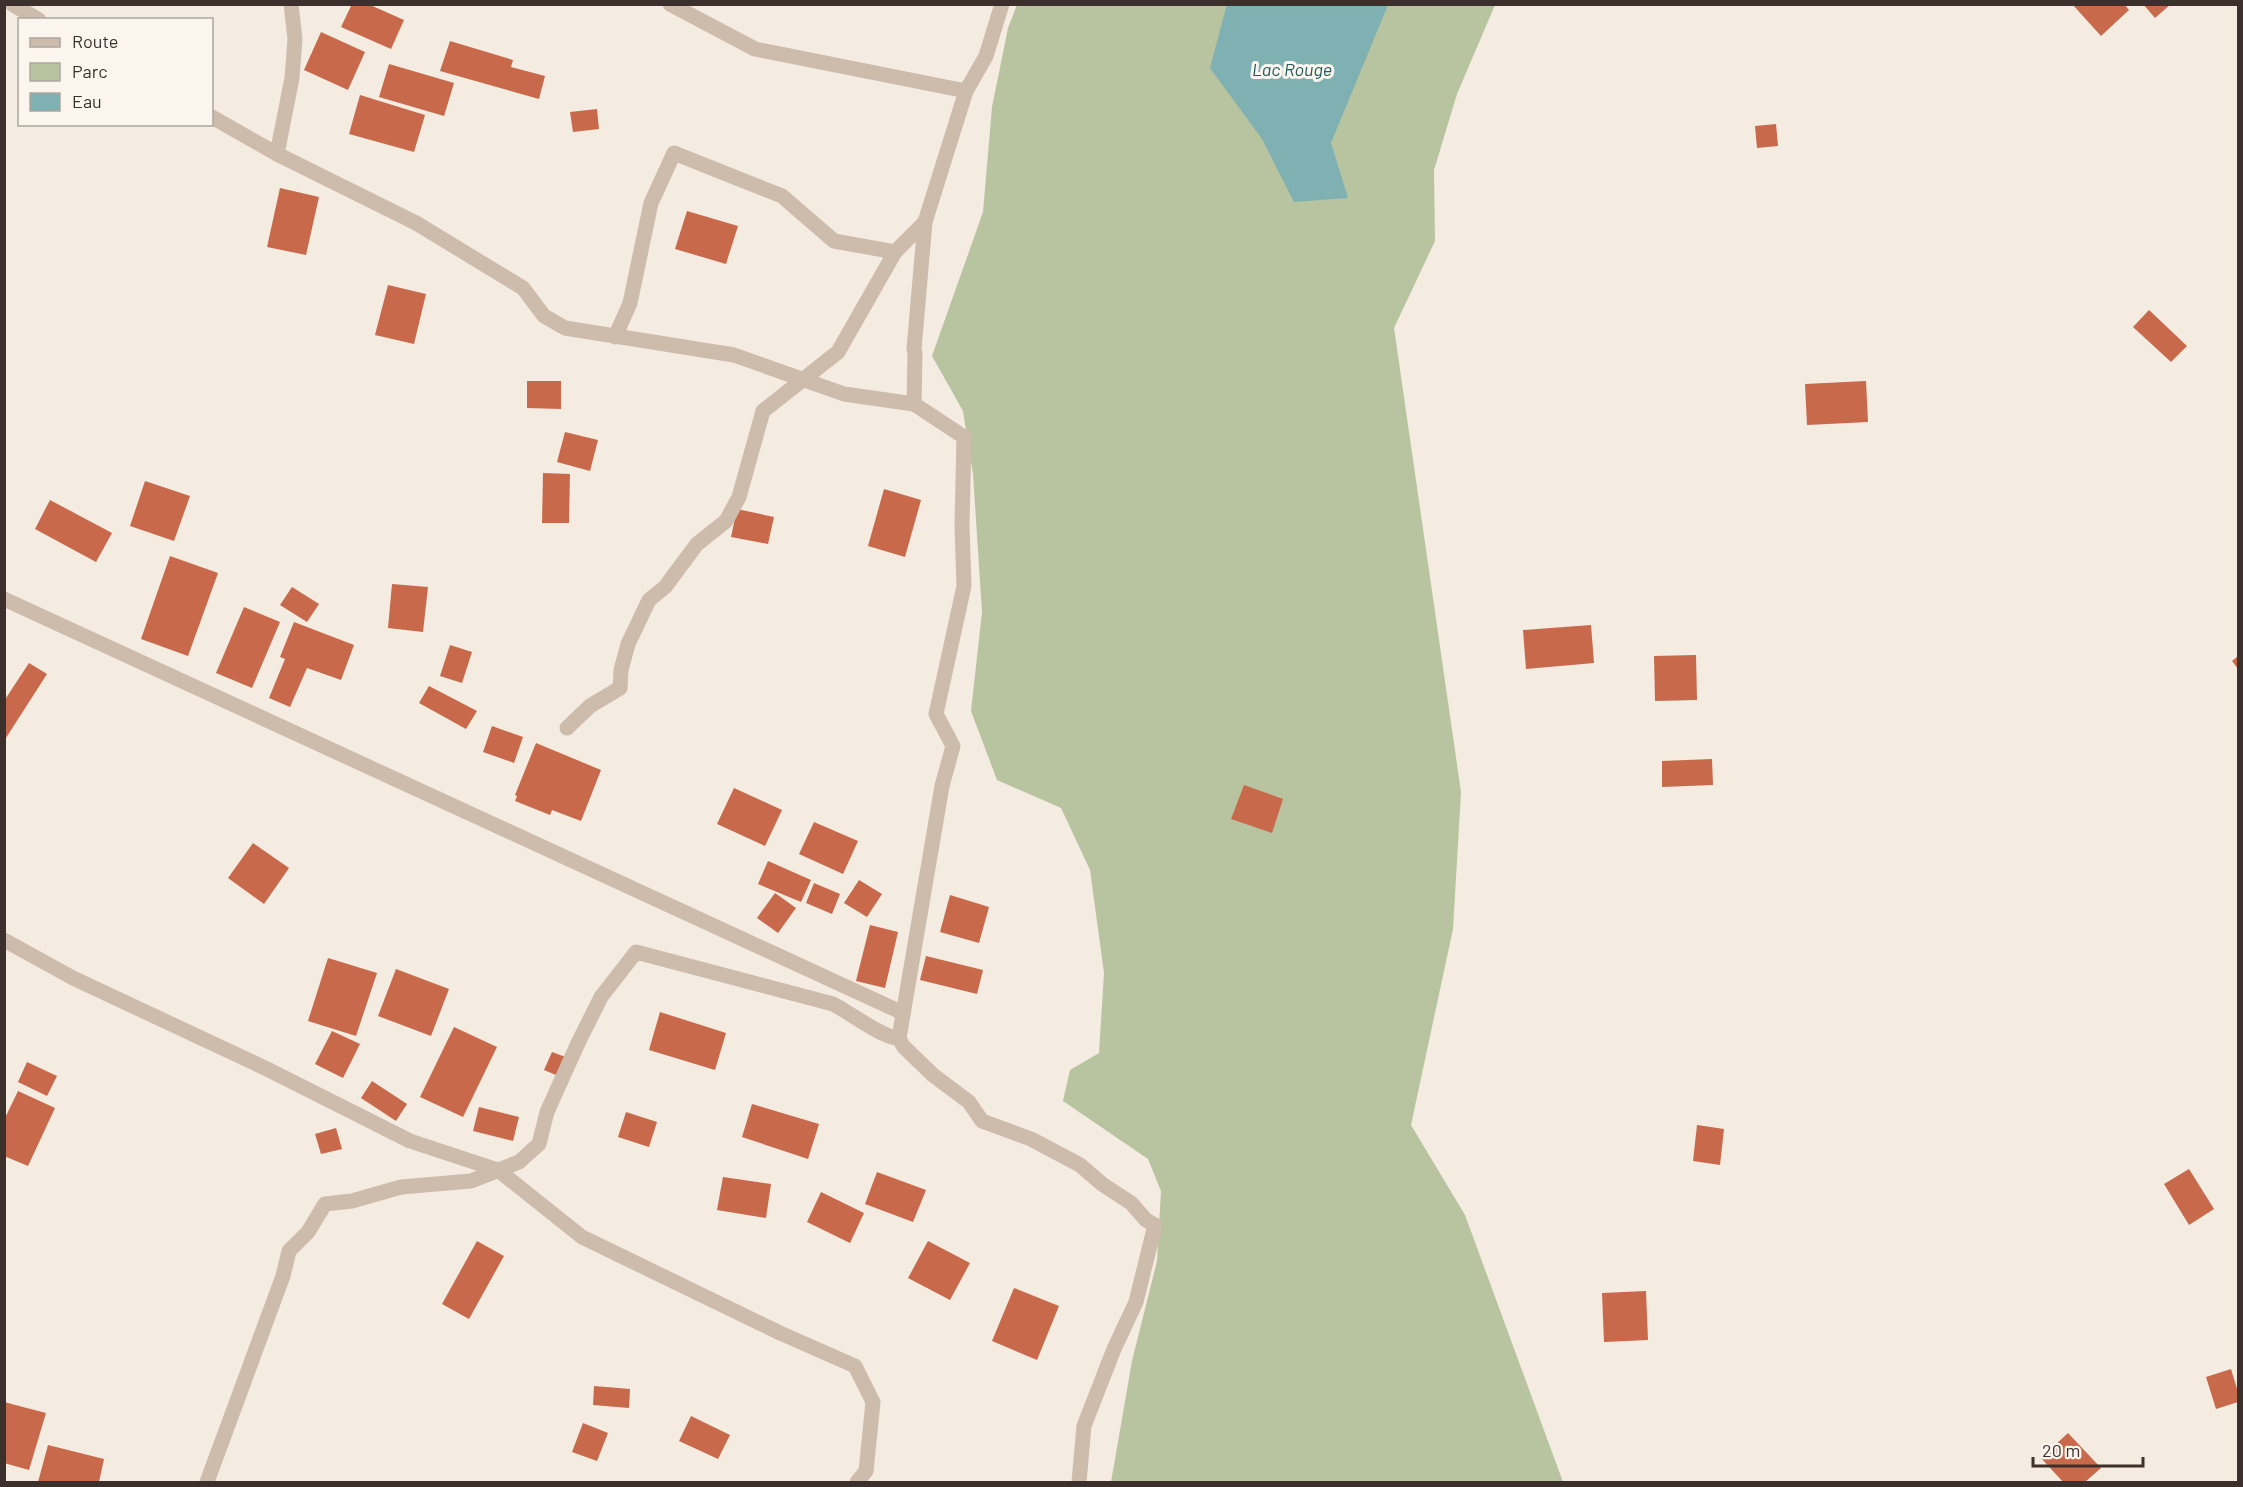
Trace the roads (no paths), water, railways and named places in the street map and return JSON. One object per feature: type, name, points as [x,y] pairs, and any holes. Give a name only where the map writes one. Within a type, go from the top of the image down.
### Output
[{"type":"street","points":[[12,4],[36,18]]},
{"type":"street","points":[[277,154],[292,78],[295,39],[291,4]]},
{"type":"street","points":[[670,4],[755,49],[966,91]]},
{"type":"street","points":[[914,404],[914,349],[925,222],[966,91],[986,56],[1002,4]]},
{"type":"street","points":[[213,118],[277,154],[416,223],[523,288],[544,316],[565,328],[734,355],[844,394],[914,404],[964,437],[962,526],[964,586],[936,714],[953,746],[942,786],[899,1038],[903,1046],[933,1075],[969,1102],[982,1121],[1030,1139],[1080,1165],[1102,1184],[1131,1203],[1146,1220],[1155,1225],[1136,1302],[1114,1349],[1084,1426],[1079,1482]]},
{"type":"street","points":[[615,337],[630,303],[651,203],[674,153],[782,196],[834,241],[895,252]]},
{"type":"street","points":[[567,728],[590,706],[620,688],[621,670],[628,644],[649,600],[665,587],[697,544],[726,521],[739,497],[762,411],[838,352],[895,252],[925,222]]},
{"type":"street","points":[[4,599],[903,1014]]},
{"type":"street","points":[[4,940],[73,978],[265,1068],[410,1141],[498,1170],[582,1237],[769,1328],[855,1366],[873,1402],[866,1471],[857,1482]]},
{"type":"street","points":[[207,1482],[283,1276],[289,1251],[308,1232],[326,1204],[352,1201],[401,1187],[471,1181],[519,1162],[539,1143],[548,1112],[601,997],[636,952],[833,1004],[868,1026],[893,1038],[899,1038]]},
{"type":"water","name":"Lac Rouge","points":[[1227,4],[1388,5],[1331,143],[1348,198],[1294,202],[1262,139],[1210,68]]}]
